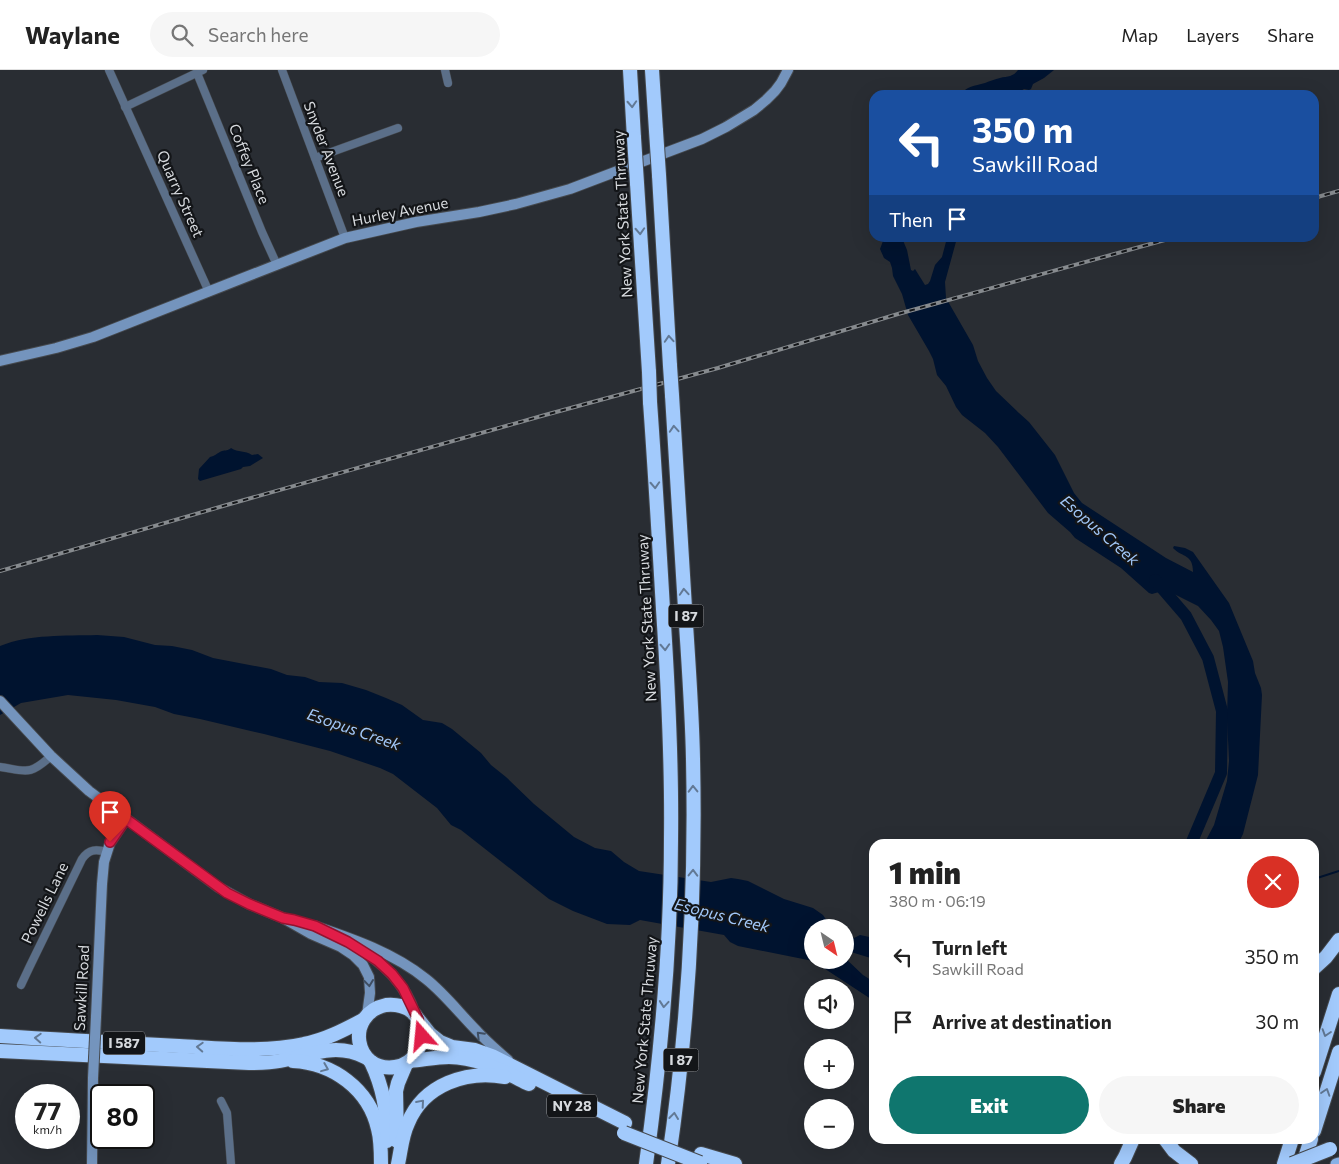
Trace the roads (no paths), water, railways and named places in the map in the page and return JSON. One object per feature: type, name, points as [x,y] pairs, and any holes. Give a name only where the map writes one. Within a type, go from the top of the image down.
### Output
[{"type":"highway","name":"New York State Thruway","points":[[630,70],[669,710],[672,838],[662,1031],[646,1164]]},
{"type":"highway","name":"I 87","points":[[652,70],[693,758],[693,838],[689,956],[680,1072],[668,1164]]},
{"type":"highway","points":[[1319,963],[1339,940]]},
{"type":"highway","points":[[1319,1056],[1339,994]]},
{"type":"highway","points":[[385,1164],[387,1137],[385,1103],[381,1084],[360,1046],[358,1036],[361,1025],[370,1011],[380,1006],[391,1005],[407,1009],[416,1016],[421,1031],[421,1042],[418,1052],[408,1062],[396,1091],[397,1164]]},
{"type":"highway","name":"NY 28","points":[[416,1016],[430,1034],[440,1042],[452,1047],[484,1053],[518,1074],[625,1128],[701,1160],[735,1164]]},
{"type":"highway","name":"I 587","points":[[0,1036],[230,1048],[275,1048],[317,1041],[346,1029],[365,1017]]},
{"type":"highway","name":"I 587","points":[[0,1051],[248,1063],[277,1062],[326,1050],[343,1050],[361,1055],[368,1060]]},
{"type":"highway","points":[[1319,1115],[1339,1052]]},
{"type":"highway","name":"NY 28","points":[[408,1062],[447,1057],[466,1058],[518,1074]]},
{"type":"highway","points":[[368,1060],[388,1068],[397,1067],[408,1062]]},
{"type":"highway","points":[[277,1062],[301,1061],[320,1066],[345,1078],[358,1090],[372,1111],[378,1127],[380,1164]]},
{"type":"highway","points":[[397,1164],[405,1131],[412,1114],[424,1099],[440,1087],[458,1079],[478,1075],[500,1076],[518,1074]]},
{"type":"highway","points":[[1121,1164],[1131,1144]]},
{"type":"highway","points":[[1169,1144],[1174,1151],[1191,1164]]},
{"type":"highway","points":[[1287,1162],[1288,1144]]},
{"type":"highway","points":[[1287,1162],[1291,1144]]},
{"type":"highway","points":[[1303,1164],[1309,1144]]},
{"type":"highway","points":[[1287,1162],[1335,1148]]},
{"type":"street","name":"Quarry Street","points":[[109,70],[209,292]]},
{"type":"street","name":"Snyder Avenue","points":[[282,70],[345,238]]},
{"type":"street","points":[[445,70],[448,82]]},
{"type":"street","name":"Hurley Avenue","points":[[0,361],[77,343],[345,238],[416,222],[516,204],[570,188],[666,154],[718,131],[754,110],[781,83],[788,70]]},
{"type":"street","points":[[125,107],[200,71]]},
{"type":"street","name":"Coffey Place","points":[[200,71],[262,232],[277,265]]},
{"type":"street","points":[[315,158],[398,128]]},
{"type":"street","points":[[0,701],[50,756],[89,791],[218,887],[249,904],[283,918],[302,930],[348,951],[363,965],[369,977],[370,985],[365,1017]]},
{"type":"street","points":[[0,767],[17,771],[29,771],[50,756]]},
{"type":"street","name":"Sawkill Road","points":[[92,1164],[93,1078],[102,884],[107,852],[115,834],[126,819]]},
{"type":"street","name":"Powells Lane","points":[[21,985],[82,859],[95,849],[107,852]]},
{"type":"street","points":[[283,918],[340,934],[383,953],[418,973],[440,991],[518,1074]]},
{"type":"street","points":[[315,926],[358,948],[385,967],[398,980],[412,1004],[416,1016]]},
{"type":"street","points":[[221,1101],[227,1113],[231,1164]]},
{"type":"water","points":[[1018,70],[1054,70],[1033,84],[1029,90],[965,90],[971,87],[1014,74]]},
{"type":"water","points":[[883,242],[904,242],[911,270],[915,269],[925,285],[930,281],[935,265],[942,257],[946,242],[956,242],[945,282],[946,298],[973,345],[978,361],[987,378],[996,391],[1029,422],[1055,455],[1074,493],[1082,503],[1166,558],[1193,572],[1193,566],[1189,559],[1173,548],[1174,546],[1185,548],[1193,552],[1229,603],[1253,661],[1262,695],[1258,775],[1240,839],[1207,839],[1214,825],[1227,781],[1229,761],[1228,682],[1219,631],[1198,606],[1174,594],[1149,593],[1121,568],[1075,538],[1048,513],[998,447],[985,433],[962,415],[956,407],[946,386],[937,375],[933,359],[908,315],[902,294],[893,276],[890,262],[884,258],[880,249]]},
{"type":"water","points":[[231,448],[252,455],[258,454],[263,458],[241,469],[200,481],[198,479],[199,469],[210,457]]},
{"type":"water","points":[[97,635],[124,637],[155,645],[192,650],[213,658],[271,669],[287,675],[305,677],[319,682],[342,683],[366,690],[402,705],[423,720],[442,723],[452,729],[481,753],[491,765],[534,804],[574,837],[595,848],[611,851],[639,871],[711,882],[731,878],[748,881],[784,899],[813,908],[826,919],[804,919],[804,959],[738,946],[730,942],[724,935],[640,920],[630,925],[607,924],[573,911],[549,899],[461,830],[451,825],[437,808],[393,774],[380,768],[330,751],[264,734],[174,714],[155,707],[116,700],[68,695],[21,703],[0,715],[0,646],[23,639]]},
{"type":"water","points":[[860,935],[869,937],[869,957],[854,953],[854,938]]},
{"type":"water","points":[[854,966],[869,979],[869,998],[854,988],[854,979],[840,979],[825,969],[854,969]]},
{"type":"waterway","name":"Esopus Creek","points":[[1155,580],[1186,616],[1208,658],[1222,711],[1221,773],[1193,839]]},
{"type":"waterway","points":[[1319,877],[1339,871]]},
{"type":"railway","points":[[1319,197],[1339,191]]},
{"type":"railway","points":[[0,571],[230,504],[718,368],[898,314],[1158,242]]}]
